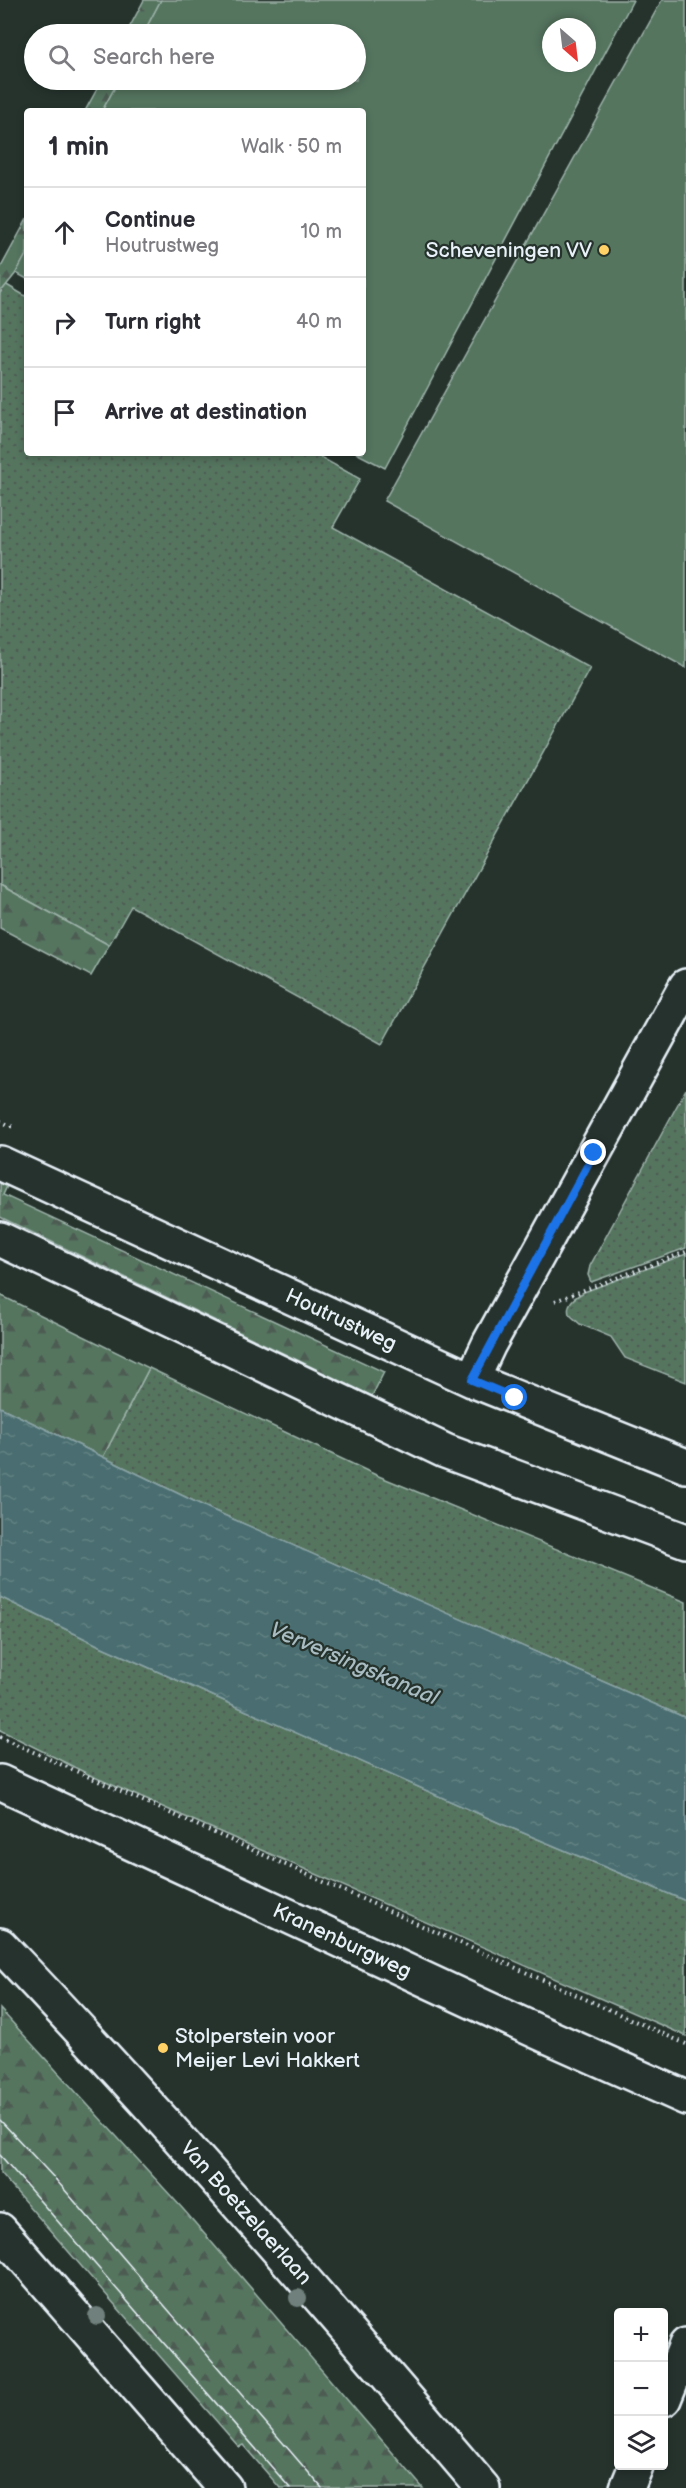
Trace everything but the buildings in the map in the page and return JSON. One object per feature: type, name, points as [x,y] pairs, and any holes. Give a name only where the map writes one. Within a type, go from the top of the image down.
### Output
[{"type":"street","points":[[472,1380],[502,1320],[686,986]]},
{"type":"street","name":"Houtrustweg","points":[[0,1163],[472,1380],[686,1467]]},
{"type":"street","points":[[0,1239],[445,1451],[686,1541]]},
{"type":"street","name":"Kranenburgweg","points":[[0,1782],[536,2031],[686,2097]]},
{"type":"street","name":"Van Boetzelaerlaan","points":[[0,1945],[98,2047],[312,2287],[483,2488]]},
{"type":"street","points":[[0,2230],[225,2488]]},
{"type":"street","points":[[668,2387],[686,2345]]},
{"type":"street","points":[[627,2488],[634,2470]]},
{"type":"path","points":[[502,1320],[686,1252]]},
{"type":"path","points":[[0,1737],[686,2044]]},
{"type":"green space","points":[[144,0],[161,0],[148,24],[131,24]]},
{"type":"green space","name":"Scheveningen VV","points":[[161,0],[633,0],[596,70],[596,18],[542,18],[542,72],[595,72],[385,468],[362,456],[366,456],[366,108],[104,108],[114,90],[366,90],[366,24],[148,24]]},
{"type":"green space","name":"Scheveningen VV","points":[[662,0],[686,0],[686,668],[384,501]]},
{"type":"green space","points":[[97,90],[114,90],[104,108],[87,108]]},
{"type":"green space","points":[[24,225],[24,258],[0,293],[0,269]]},
{"type":"green space","points":[[24,258],[24,277],[16,273]]},
{"type":"green space","points":[[5,284],[24,295],[24,456],[318,456],[360,479],[333,527],[590,668],[382,1044],[131,906],[109,945],[0,885],[0,293]]},
{"type":"green space","points":[[0,885],[109,945],[91,976],[0,928]]},
{"type":"green space","points":[[686,1089],[686,1248],[591,1282],[588,1275],[590,1266]]},
{"type":"green space","points":[[0,1180],[8,1184],[3,1195],[384,1372],[372,1396],[0,1217]]},
{"type":"green space","points":[[686,1254],[686,1382],[625,1358],[611,1337],[580,1324],[569,1314],[570,1304],[584,1292]]},
{"type":"green space","points":[[0,1295],[149,1368],[103,1457],[0,1407]]},
{"type":"green space","points":[[149,1368],[376,1475],[686,1602],[686,1718],[210,1509],[103,1457]]},
{"type":"green space","points":[[0,1597],[98,1645],[502,1824],[686,1901],[686,2036],[92,1776],[0,1730]]},
{"type":"green space","points":[[0,2009],[183,2209],[423,2488],[280,2488],[243,2445],[239,2447],[0,2173]]},
{"type":"water","name":"Verversingskanaal","points":[[0,1407],[210,1509],[686,1718],[686,1901],[502,1824],[98,1645],[0,1597]]},
{"type":"tram line","points":[[0,2120],[57,2181],[322,2488]]},
{"type":"tram line","points":[[0,2155],[290,2488]]},
{"type":"place","name":"Scheveningen VV","points":[[604,250]]},
{"type":"place","name":"Stolperstein voor Meijer Levi Hakkert","points":[[163,2048]]},
{"type":"route","points":[[515,1398],[472,1380],[489,1344],[594,1153]]}]
